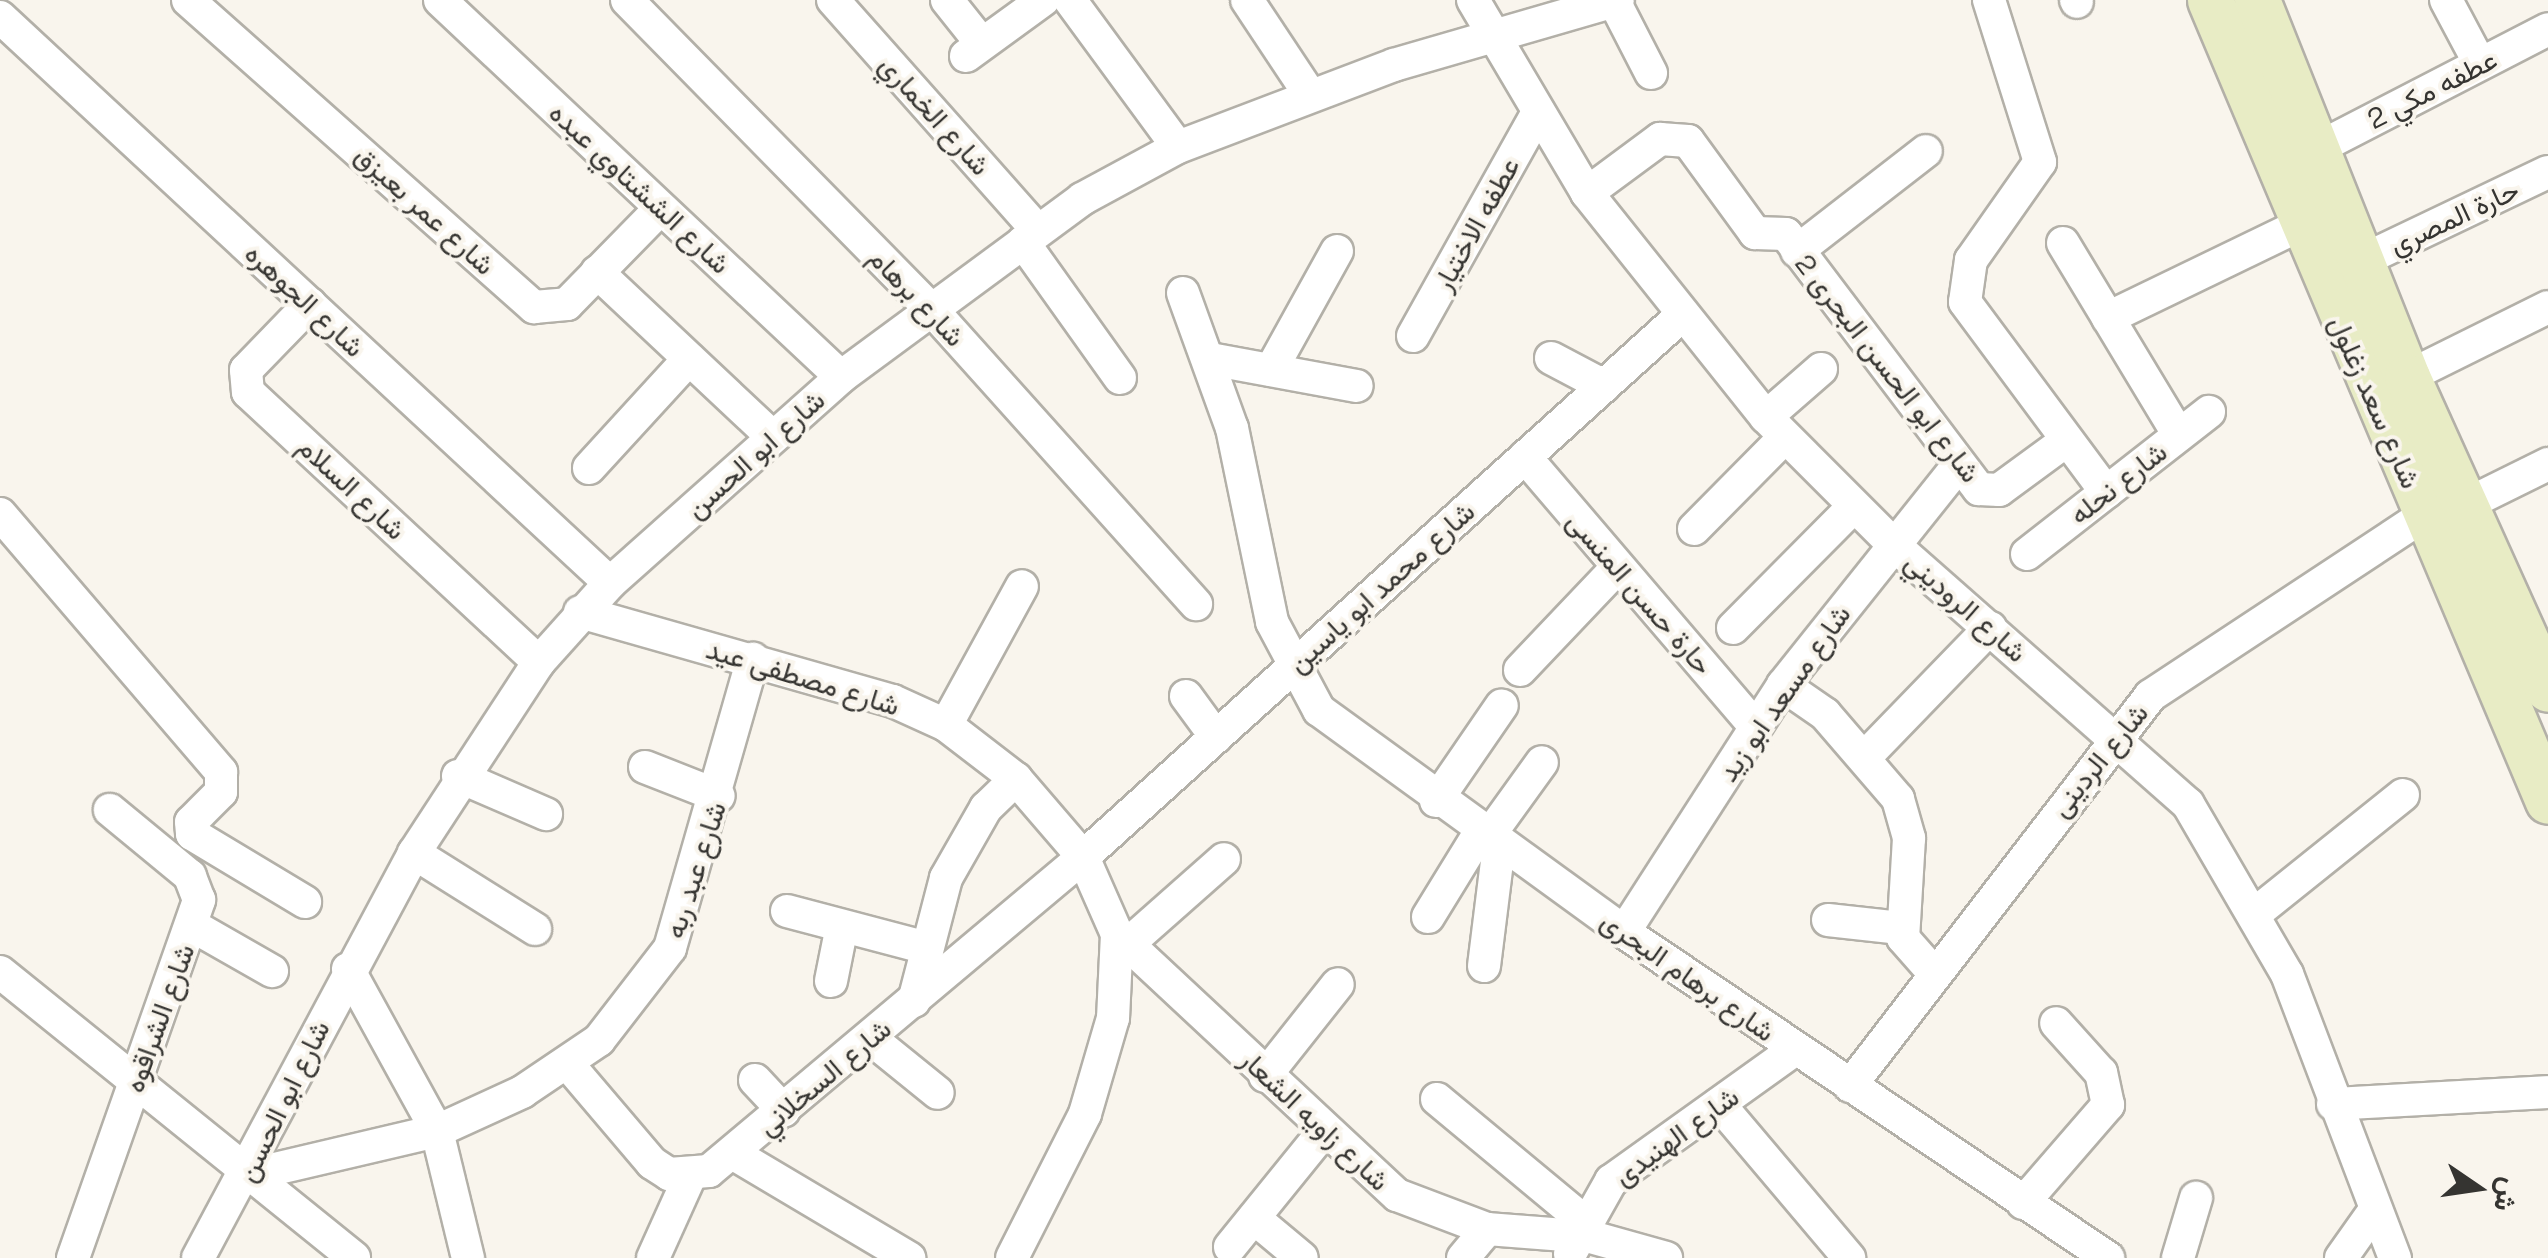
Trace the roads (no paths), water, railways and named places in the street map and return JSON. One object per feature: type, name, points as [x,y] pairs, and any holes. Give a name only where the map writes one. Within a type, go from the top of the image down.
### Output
[{"type":"street","name":"شارع عمر بعيزق","points":[[188,0],[534,307],[557,311],[661,208]]},
{"type":"street","name":"شارع الششتاوي عبده","points":[[440,0],[841,376]]},
{"type":"street","name":"شارع برهام","points":[[627,0],[934,311],[1196,604]]},
{"type":"street","name":"شارع الخماري","points":[[833,0],[1030,236],[1120,378]]},
{"type":"street","points":[[948,0],[974,50],[1043,0]]},
{"type":"street","points":[[1070,0],[1178,147]]},
{"type":"street","points":[[1246,0],[1310,95]]},
{"type":"street","name":"شارع الروديني","points":[[1473,0],[1587,193],[1679,318],[1775,427],[1893,544],[2114,732],[2188,804],[2256,912],[2333,1104],[2372,1214],[2394,1258]]},
{"type":"street","points":[[1616,0],[1651,73]]},
{"type":"street","name":"شارع ابو الحسن","points":[[198,1258],[249,1175],[348,969],[458,776],[539,662],[610,583],[841,376],[934,311],[1030,236],[1178,147],[1310,95],[1494,32],[1616,0]]},
{"type":"street","points":[[1989,0],[2040,162],[1971,260],[1965,302],[2106,492]]},
{"type":"street","name":"شارع سعد زغلول","points":[[2210,0],[2298,226],[2444,510],[2548,689]]},
{"type":"street","name":"شارع سعد زغلول","points":[[2257,0],[2407,377],[2444,510],[2548,801]]},
{"type":"street","points":[[2446,0],[2480,64]]},
{"type":"street","name":"شارع الجوهره","points":[[0,17],[610,583]]},
{"type":"street","name":"عطفه مكي 2","points":[[2316,149],[2548,29]]},
{"type":"street","name":"عطفه الاختيار","points":[[1413,336],[1538,112]]},
{"type":"street","name":"شارع ابو الحسن البحرى 2","points":[[1587,193],[1674,136],[1688,142],[1756,233],[1782,231],[1979,489],[1999,490],[2067,440]]},
{"type":"street","points":[[1797,251],[1926,151]]},
{"type":"street","name":"حارة المصري","points":[[2359,262],[2548,172]]},
{"type":"street","points":[[2108,318],[2298,226]]},
{"type":"street","points":[[2063,244],[2179,435]]},
{"type":"street","points":[[1271,370],[1337,251]]},
{"type":"street","points":[[597,272],[774,437]]},
{"type":"street","points":[[1183,293],[1210,358],[1290,669]]},
{"type":"street","name":"شارع السلام","points":[[310,304],[246,370],[248,392],[539,662]]},
{"type":"street","points":[[2407,377],[2548,307]]},
{"type":"street","name":"شارع محمد ابو ياسين","points":[[1083,857],[1679,318]]},
{"type":"street","points":[[588,468],[689,358]]},
{"type":"street","points":[[1210,358],[1356,386]]},
{"type":"street","points":[[1551,358],[1604,386]]},
{"type":"street","points":[[1694,529],[1821,369]]},
{"type":"street","name":"شارع نحله","points":[[2027,554],[2209,412]]},
{"type":"street","name":"حارة حسن المنسى","points":[[1524,458],[1756,727]]},
{"type":"street","name":"شارع الردينى","points":[[1850,1086],[2114,732],[2188,664],[2444,510],[2548,464]]},
{"type":"street","name":"شارع مسعد ابو زيد","points":[[1624,932],[1784,685],[1958,466]]},
{"type":"street","points":[[1733,628],[1853,506]]},
{"type":"street","points":[[0,514],[222,772],[221,792],[192,822],[192,834],[304,902]]},
{"type":"street","points":[[1520,670],[1616,569]]},
{"type":"street","points":[[946,726],[1022,586]]},
{"type":"street","name":"شارع مصطفى عيد","points":[[580,612],[753,659],[946,726],[1016,779],[1083,857],[1122,939]]},
{"type":"street","points":[[1865,756],[1990,628]]},
{"type":"street","name":"شارع عبد ربه","points":[[249,1175],[438,1131],[568,1063],[640,997],[670,948],[719,796],[753,659]]},
{"type":"street","name":"شارع برهام البحرى","points":[[1290,669],[1319,710],[1436,800],[1794,1050],[2100,1256]]},
{"type":"street","points":[[1784,685],[1865,756],[1898,799],[1908,838],[1901,928],[1933,972]]},
{"type":"street","points":[[1186,696],[1216,736]]},
{"type":"street","points":[[1436,800],[1502,705]]},
{"type":"street","points":[[1428,917],[1490,838],[1542,762]]},
{"type":"street","points":[[645,767],[719,796]]},
{"type":"street","points":[[458,776],[546,814]]},
{"type":"street","points":[[914,1001],[927,948],[963,841],[1016,779]]},
{"type":"street","points":[[2256,912],[2403,795]]},
{"type":"street","name":"شارع الشراقوه","points":[[73,1258],[198,900],[190,876],[110,810]]},
{"type":"street","points":[[1484,966],[1490,838]]},
{"type":"street","points":[[414,853],[535,929]]},
{"type":"street","name":"شارع السخلاني","points":[[690,1176],[734,1154],[1083,857]]},
{"type":"street","points":[[1012,1258],[1101,1072],[1122,939],[1224,859]]},
{"type":"street","points":[[787,911],[927,948]]},
{"type":"street","points":[[1828,920],[1901,928]]},
{"type":"street","points":[[192,926],[272,971]]},
{"type":"street","points":[[831,981],[842,926]]},
{"type":"street","name":"شارع زاويه الشعار","points":[[1122,939],[1397,1196],[1486,1229],[1575,1238],[1666,1258]]},
{"type":"street","points":[[348,969],[438,1131],[468,1258]]},
{"type":"street","points":[[0,972],[354,1258]]},
{"type":"street","points":[[1266,1076],[1338,984]]},
{"type":"street","points":[[2024,1203],[2108,1105],[2101,1073],[2056,1023]]},
{"type":"street","points":[[870,1038],[938,1093]]},
{"type":"street","name":"شارع الهنيدى","points":[[1575,1238],[1610,1182],[1794,1050]]},
{"type":"street","points":[[568,1063],[652,1162],[690,1176],[653,1258]]},
{"type":"street","points":[[755,1080],[784,1112]]},
{"type":"street","points":[[2333,1104],[2548,1092]]},
{"type":"street","points":[[1437,1099],[1575,1238]]},
{"type":"street","points":[[1719,1104],[1849,1258]]},
{"type":"street","points":[[1230,1247],[1324,1131]]},
{"type":"street","points":[[734,1154],[857,1245],[910,1258]]},
{"type":"street","points":[[2178,1258],[2196,1198]]},
{"type":"street","points":[[2341,1258],[2372,1214]]},
{"type":"street","points":[[1254,1218],[1302,1258]]},
{"type":"street","points":[[1464,1258],[1486,1229]]}]
